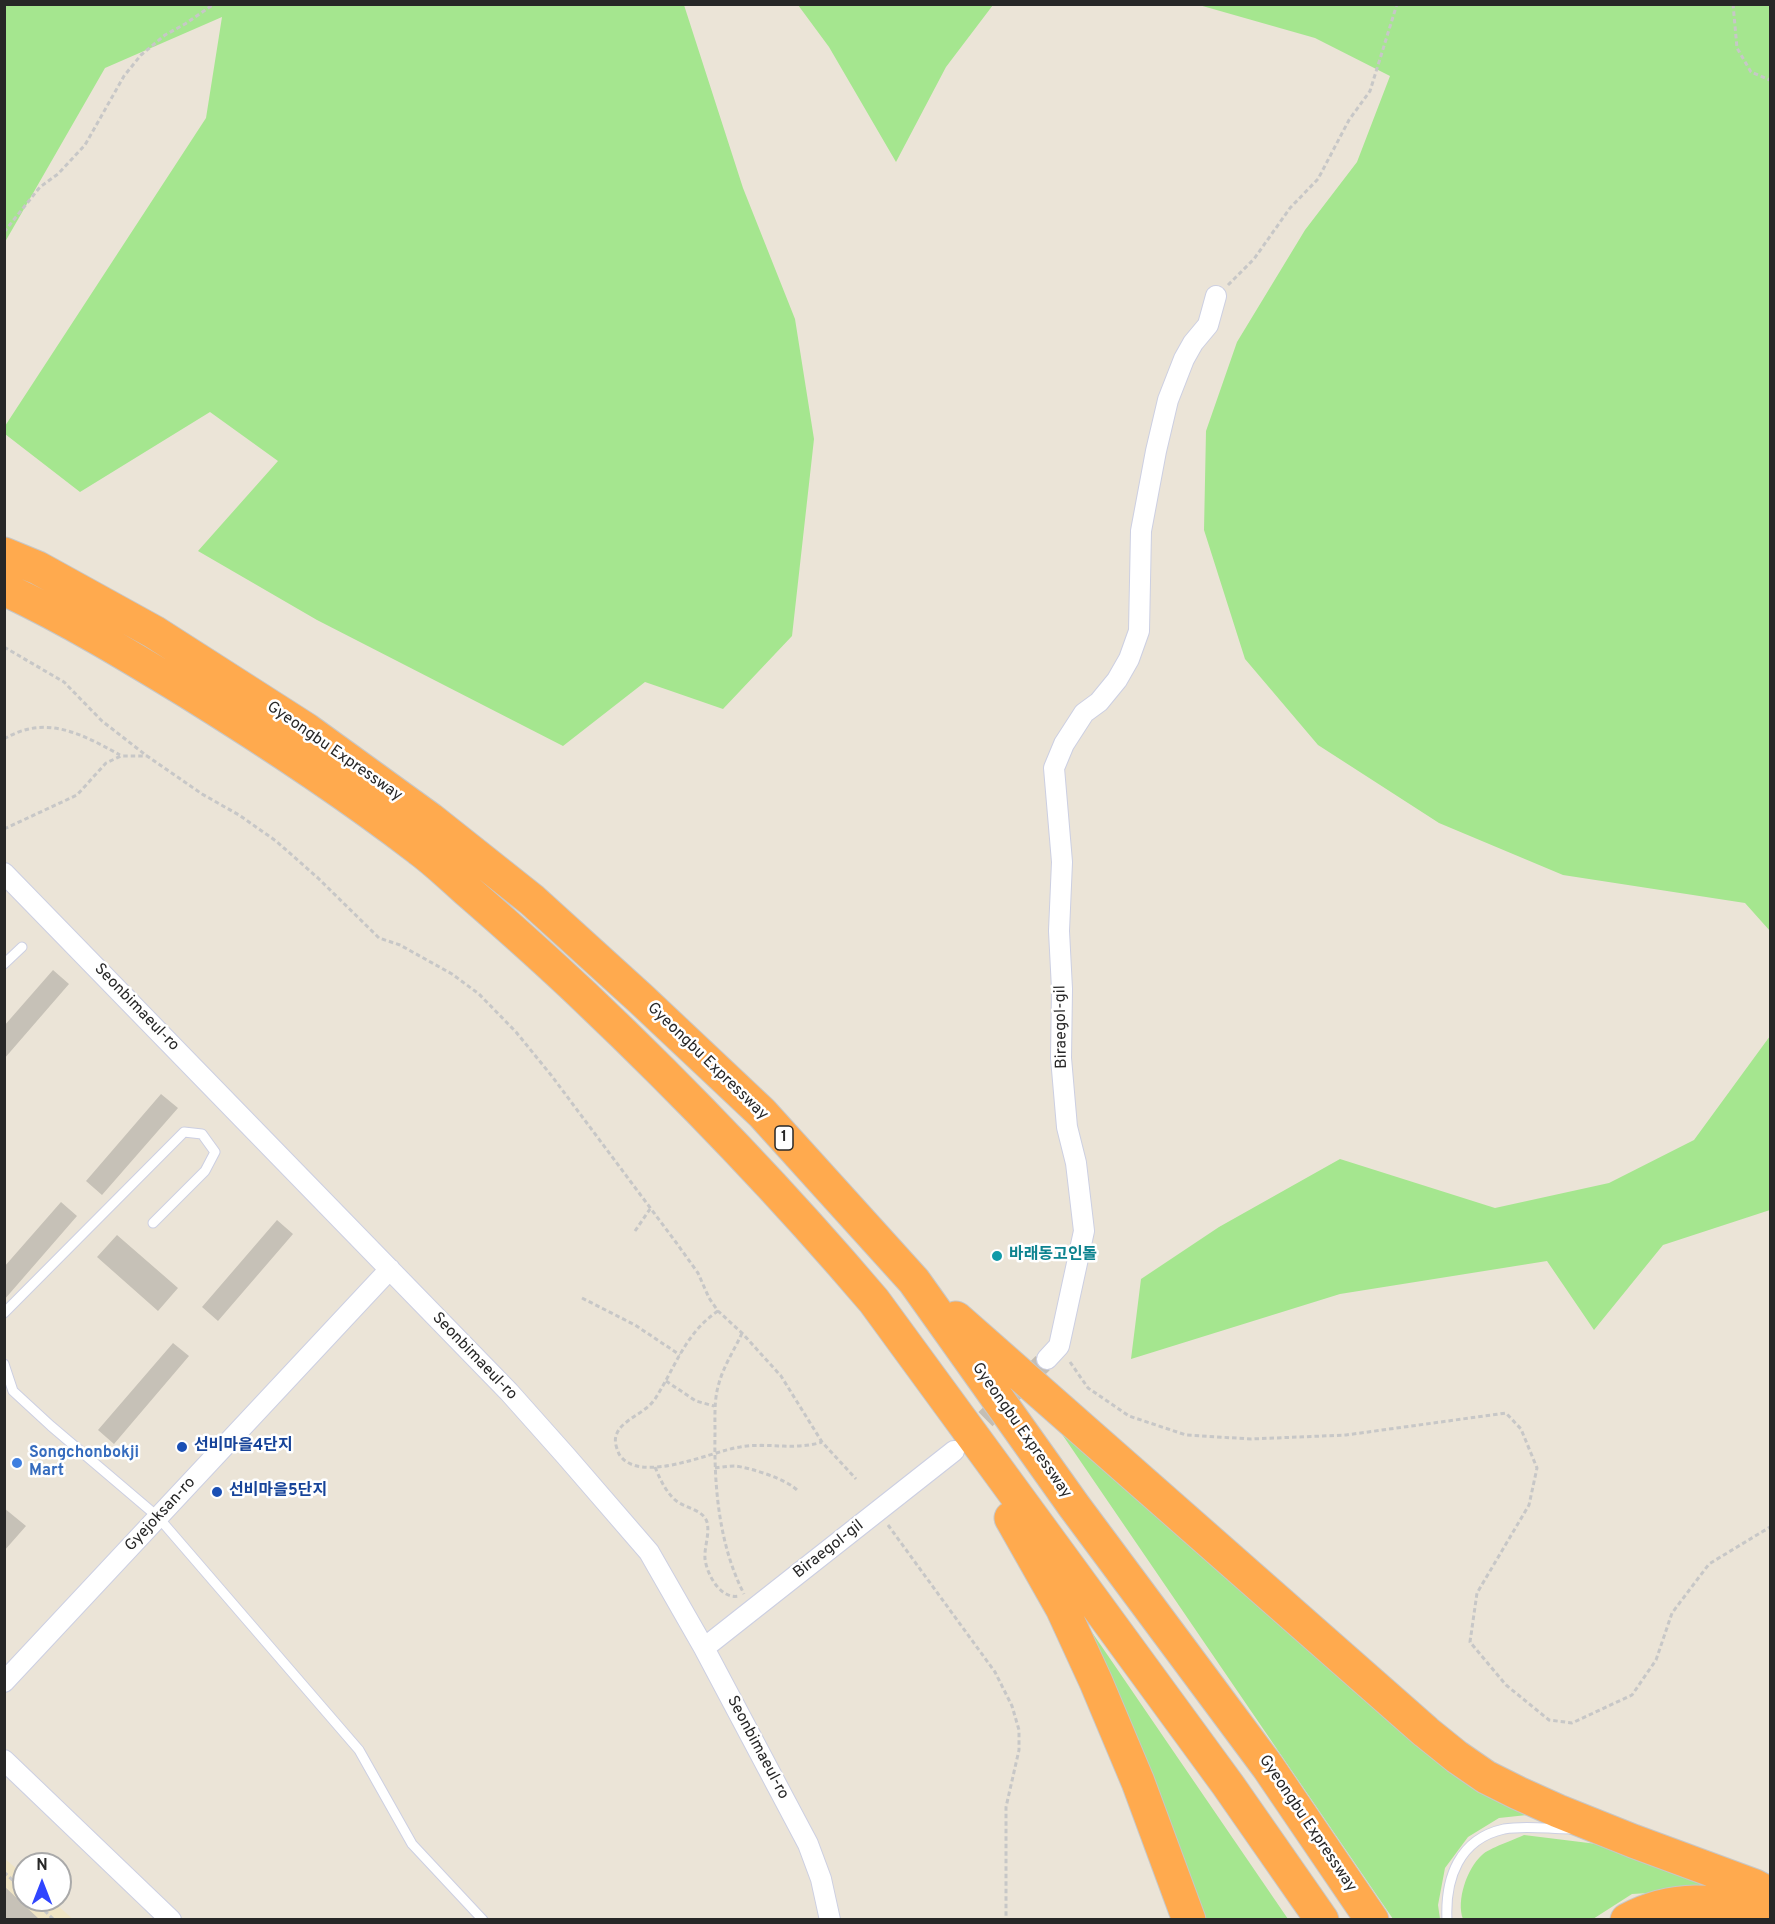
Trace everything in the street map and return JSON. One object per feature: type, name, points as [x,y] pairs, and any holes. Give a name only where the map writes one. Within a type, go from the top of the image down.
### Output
[{"type":"highway","name":"Gyeongbu Expressway","points":[[4,554],[38,568],[154,632],[306,730],[430,819],[532,900],[762,1113],[914,1281],[1074,1506],[1269,1767],[1372,1920]]},
{"type":"highway","name":"Gyeongbu Expressway","points":[[4,590],[30,601],[128,656],[229,717],[320,777],[420,850],[534,949],[641,1050],[747,1158],[874,1301],[1221,1775],[1322,1920]]},
{"type":"highway","points":[[914,1281],[1457,1757],[1486,1777],[1558,1811],[1755,1886],[1770,1894]]},
{"type":"highway","points":[[874,1301],[972,1449],[1062,1608],[1130,1762],[1189,1920]]},
{"type":"highway","points":[[1627,1920],[1660,1906],[1697,1901],[1731,1905],[1763,1920]]},
{"type":"street","name":"Biraegol-gil","points":[[1053,1352],[1084,1231],[1076,1163],[1067,1127],[1061,1058],[1062,989],[1059,931],[1062,862],[1054,768],[1064,744],[1084,713],[1098,702],[1117,680],[1130,659],[1138,631],[1141,531],[1156,451],[1172,390],[1184,359],[1193,343],[1208,325],[1215,296]]},
{"type":"street","name":"Seonbimaeul-ro","points":[[4,873],[509,1392],[649,1552],[704,1648],[808,1844],[821,1879],[830,1920]]},
{"type":"street","name":"Gyejoksan-ro","points":[[4,1682],[390,1269]]},
{"type":"street","name":"Biraegol-gil","points":[[704,1648],[954,1451]]},
{"type":"street","points":[[4,1760],[171,1920]]},
{"type":"lane","points":[[4,964],[22,946]]},
{"type":"lane","points":[[4,1312],[184,1132],[202,1134],[215,1152],[205,1171],[153,1222]]},
{"type":"lane","points":[[5,1369],[13,1391],[158,1517],[358,1749],[412,1844],[483,1920]]},
{"type":"lane","points":[[1447,1920],[1449,1887],[1453,1871],[1465,1852],[1484,1837],[1506,1829],[1606,1830]]},
{"type":"path","points":[[4,232],[40,187],[58,174],[86,145],[124,76],[141,55],[165,35],[214,4]]},
{"type":"path","points":[[1215,296],[1254,259],[1290,208],[1318,179],[1349,120],[1370,91],[1397,4]]},
{"type":"path","points":[[1733,4],[1737,48],[1751,72],[1770,80]]},
{"type":"path","points":[[4,647],[64,682],[102,721],[147,756],[276,841],[318,878],[379,938],[399,945],[452,974],[479,994],[516,1032],[551,1075],[675,1241],[698,1274],[718,1311],[742,1333],[781,1376],[822,1442],[856,1479]]},
{"type":"path","points":[[4,739],[15,732],[41,727],[61,728],[82,735],[121,756]]},
{"type":"path","points":[[4,829],[77,795],[106,763],[121,756],[147,756]]},
{"type":"path","points":[[635,1231],[651,1209]]},
{"type":"path","points":[[582,1298],[635,1325],[680,1355]]},
{"type":"path","points":[[718,1311],[696,1329],[650,1407],[619,1428],[615,1437],[618,1451],[623,1458],[630,1464],[640,1467],[655,1467],[739,1447],[755,1445],[801,1447],[822,1442]]},
{"type":"path","points":[[655,1467],[664,1486],[675,1500],[704,1516],[708,1528],[705,1559],[716,1587],[735,1597],[744,1595],[737,1581],[720,1522],[715,1468],[715,1406],[719,1383],[742,1333]]},
{"type":"path","points":[[1053,1352],[1088,1388],[1130,1416],[1186,1435],[1251,1439],[1346,1435],[1506,1413],[1521,1428],[1537,1468],[1528,1505],[1477,1593],[1470,1642],[1506,1685],[1549,1720],[1572,1724],[1632,1695],[1656,1660],[1672,1613],[1709,1564],[1770,1527]]},
{"type":"path","points":[[666,1381],[696,1401],[715,1406]]},
{"type":"path","points":[[715,1468],[730,1466],[748,1469],[782,1481],[798,1491]]},
{"type":"path","points":[[878,1510],[995,1672],[1012,1706],[1019,1730],[1019,1750],[1006,1807],[1006,1920]]},
{"type":"shaded area","points":[[4,1858],[12,1865],[12,1912],[65,1912],[73,1919],[5,1919]]},
{"type":"green space","points":[[5,4],[684,5],[743,188],[795,319],[814,439],[792,636],[723,709],[645,682],[563,746],[317,620],[198,551],[278,461],[210,412],[80,492],[5,434],[5,426],[206,118],[222,17],[105,68],[5,242]]},
{"type":"green space","points":[[798,5],[993,5],[946,67],[896,162],[829,47]]},
{"type":"green space","points":[[1199,5],[1770,5],[1770,931],[1745,903],[1563,875],[1439,823],[1318,745],[1245,659],[1204,530],[1206,431],[1237,342],[1305,230],[1357,162],[1390,76],[1315,38]]},
{"type":"green space","points":[[1770,1036],[1770,1210],[1663,1245],[1594,1330],[1547,1261],[1340,1294],[1131,1359],[1141,1279],[1219,1227],[1340,1159],[1495,1208],[1609,1183],[1694,1140]]},
{"type":"green space","points":[[1053,1421],[1450,1771],[1527,1815],[1499,1818],[1468,1837],[1445,1868],[1438,1905],[1440,1919],[1393,1919]]},
{"type":"green space","points":[[1087,1625],[1288,1919],[1205,1919]]},
{"type":"green space","points":[[1524,1835],[1613,1846],[1716,1889],[1632,1894],[1593,1919],[1463,1919],[1461,1903],[1464,1885],[1477,1861],[1490,1850]]},
{"type":"building","points":[[53,970],[69,984],[4,1059],[4,1026]]},
{"type":"building","points":[[161,1094],[178,1108],[102,1195],[86,1181]]},
{"type":"building","points":[[61,1202],[77,1216],[4,1300],[4,1267]]},
{"type":"building","points":[[277,1220],[293,1234],[218,1321],[202,1307]]},
{"type":"building","points":[[117,1235],[178,1288],[158,1311],[97,1257]]},
{"type":"building","points":[[173,1343],[189,1356],[114,1444],[98,1430]]},
{"type":"building","points":[[4,1508],[26,1526],[4,1551]]},
{"type":"building","points":[[4,1886],[12,1894],[12,1912],[32,1912],[40,1920],[4,1920]]},
{"type":"tunnel","points":[[964,1440],[1047,1359]]},
{"type":"place","name":"바래동고인돌","points":[[997,1256]]},
{"type":"place","name":"선비마을4단지","points":[[182,1447]]},
{"type":"place","name":"Songchonbokji Mart","points":[[17,1463]]},
{"type":"place","name":"선비마을5단지","points":[[217,1492]]}]
